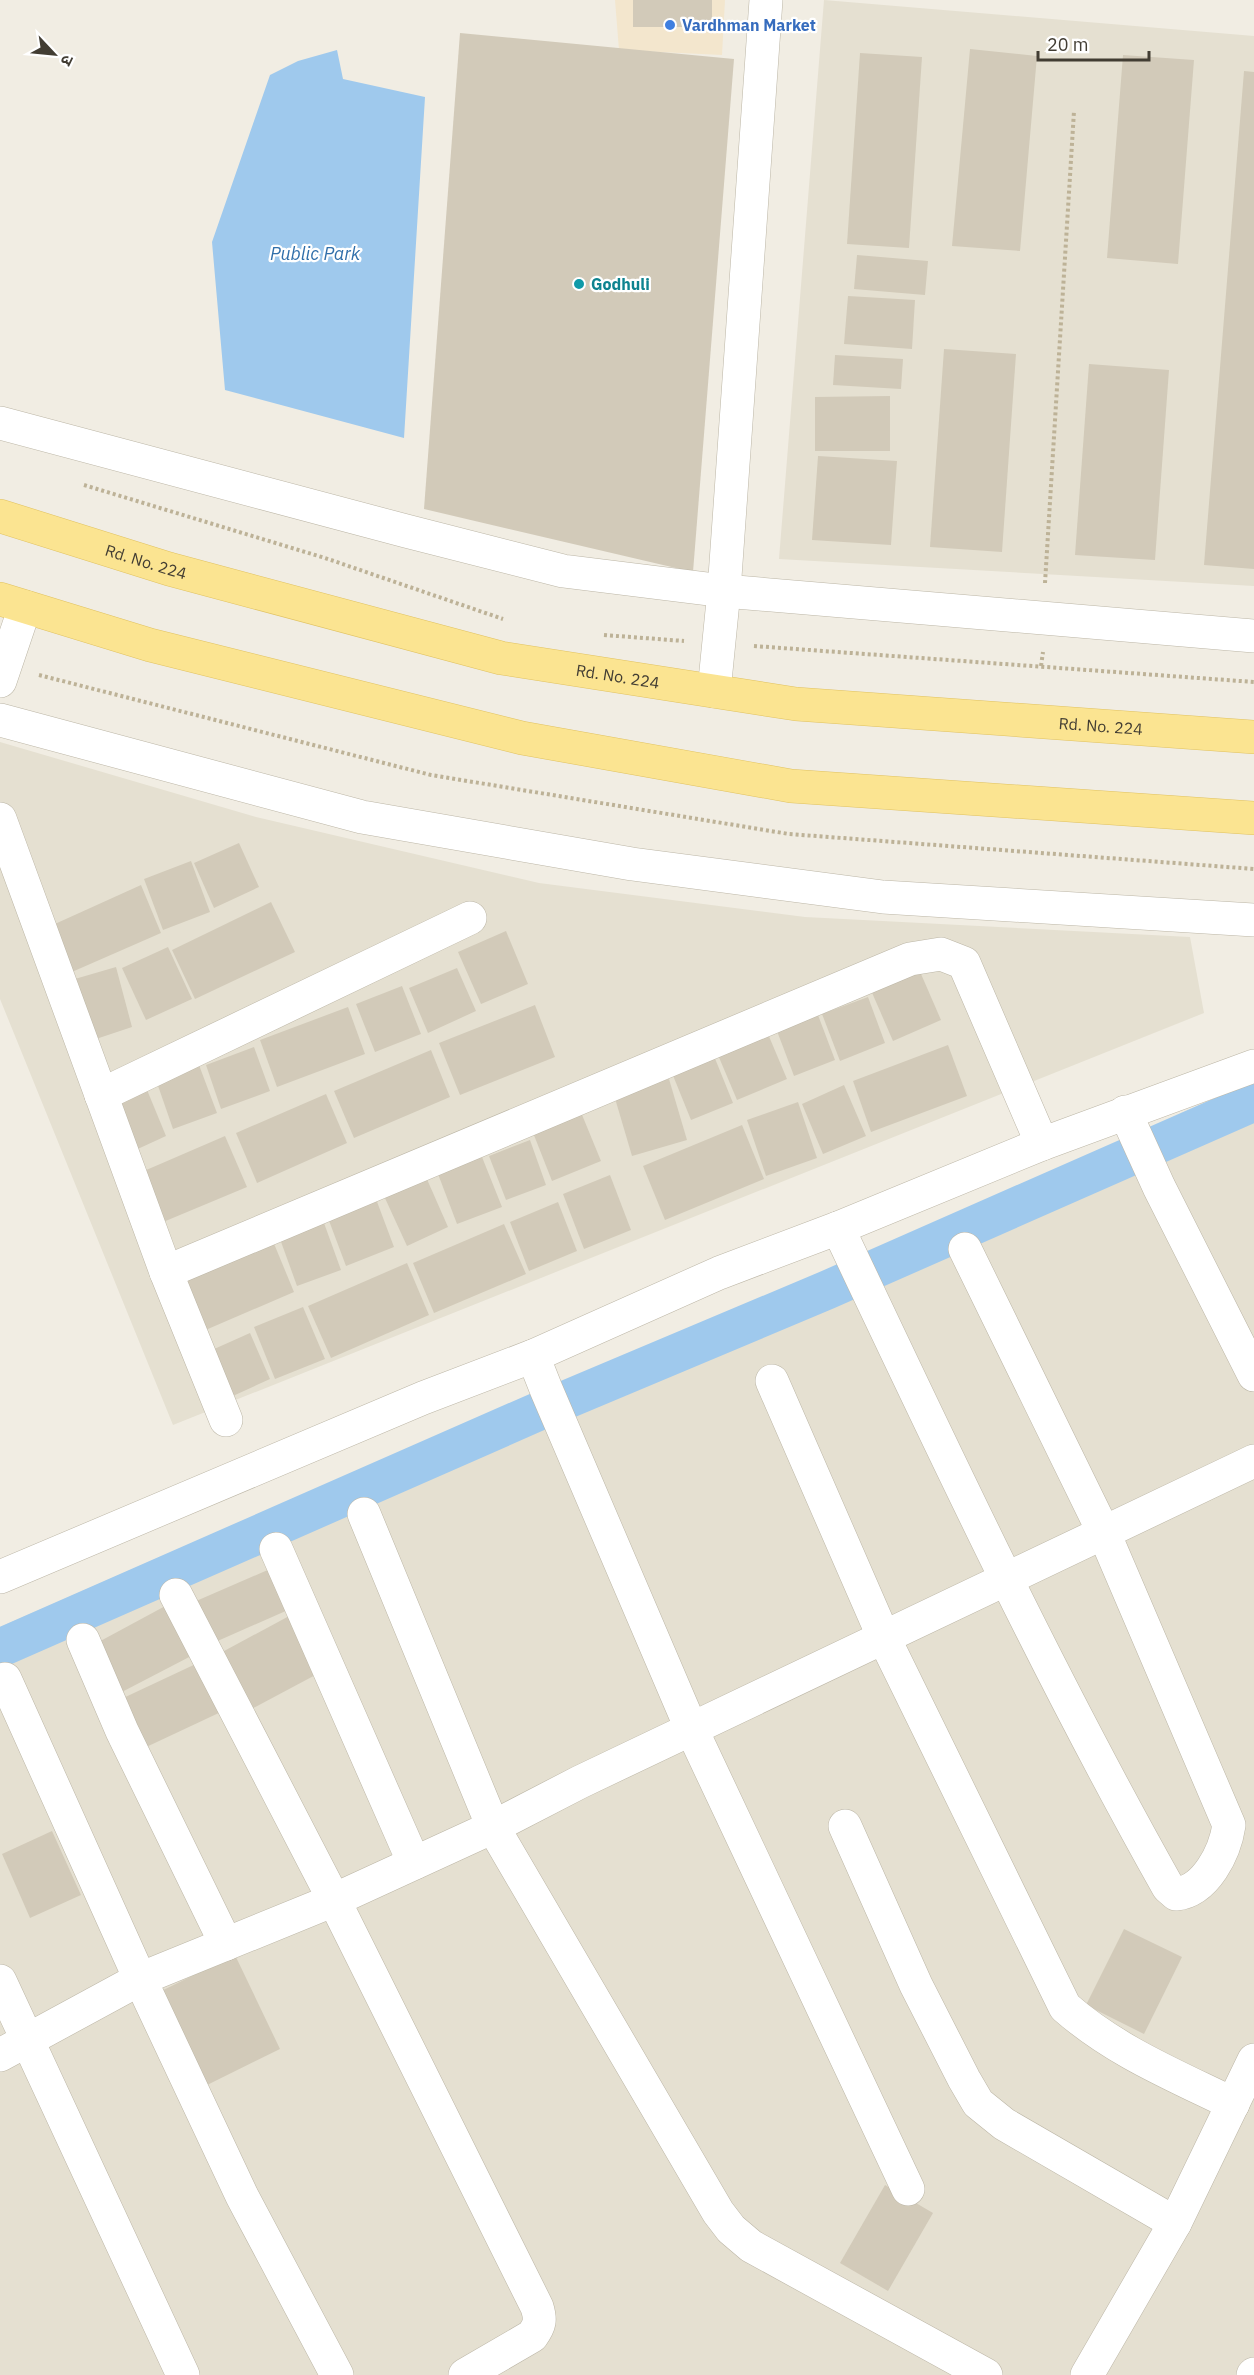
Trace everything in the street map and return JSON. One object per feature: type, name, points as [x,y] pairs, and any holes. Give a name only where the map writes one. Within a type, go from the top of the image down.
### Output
[{"type":"main road","name":"Rd. No. 224","points":[[0,516],[169,570],[501,658],[796,704],[1254,737]]},
{"type":"main road","points":[[13,603],[150,645],[522,738],[779,784],[1254,818]]},
{"type":"street","points":[[714,691],[724,591],[766,0]]},
{"type":"street","points":[[0,423],[563,571],[724,591],[1254,636]]},
{"type":"street","points":[[0,681],[13,603]]},
{"type":"street","points":[[0,720],[362,817],[632,864],[883,897],[1254,920]]},
{"type":"street","points":[[0,819],[166,1272],[226,1420]]},
{"type":"street","points":[[101,1095],[470,918]]},
{"type":"street","points":[[166,1272],[910,959],[941,954],[964,963],[1042,1144]]},
{"type":"street","points":[[0,1577],[423,1398],[533,1356],[719,1273],[838,1228],[1042,1144],[1254,1066]]},
{"type":"street","points":[[1125,1112],[1254,1375]]},
{"type":"street","points":[[838,1228],[1006,1580],[1122,1805],[1168,1887],[1176,1894],[1187,1893],[1201,1882],[1221,1854],[1229,1825],[1104,1533],[965,1249]]},
{"type":"street","points":[[533,1356],[691,1728],[908,2189]]},
{"type":"street","points":[[772,1381],[884,1638],[1065,2007],[1092,2030],[1126,2052],[1233,2104]]},
{"type":"street","points":[[13,2048],[140,1979],[334,1900],[493,1827],[691,1728],[1254,1461]]},
{"type":"street","points":[[364,1514],[493,1827],[718,2212],[731,2229],[751,2246],[986,2375]]},
{"type":"street","points":[[276,1549],[414,1863]]},
{"type":"street","points":[[176,1595],[334,1900],[537,2307],[540,2318],[539,2326],[532,2336],[474,2374]]},
{"type":"street","points":[[83,1640],[122,1731],[226,1944]]},
{"type":"street","points":[[5,1679],[140,1979],[242,2196],[337,2375]]},
{"type":"street","points":[[845,1826],[926,2004],[978,2103],[1004,2124],[1175,2223]]},
{"type":"street","points":[[0,1981],[13,2048],[183,2375]]},
{"type":"street","points":[[1087,2375],[1175,2223],[1254,2060]]},
{"type":"path","points":[[1041,666],[1046,618],[1043,616],[1074,111]]},
{"type":"shaded area","name":"Vardhman Market","points":[[615,0],[725,0],[722,55],[619,50]]},
{"type":"shaded area","points":[[824,0],[1254,36],[1254,586],[779,559]]},
{"type":"shaded area","points":[[0,742],[256,817],[539,883],[805,917],[1190,937],[1204,1013],[173,1425],[0,999]]},
{"type":"shaded area","points":[[1254,1090],[1254,2375],[0,2375],[0,1627],[480,1417],[778,1298]]},
{"type":"water","name":"Public Park","points":[[337,50],[343,79],[425,97],[404,438],[225,390],[212,242],[270,75],[298,61]]},
{"type":"building","points":[[633,0],[712,0],[712,27],[633,27]]},
{"type":"building","name":"Godhuli","points":[[460,33],[734,59],[693,572],[424,509]]},
{"type":"building","points":[[970,49],[1037,56],[1020,251],[952,246]]},
{"type":"building","points":[[860,53],[922,57],[909,248],[847,244]]},
{"type":"building","points":[[1123,55],[1194,60],[1178,264],[1107,258]]},
{"type":"building","points":[[1244,71],[1254,72],[1254,569],[1204,565]]},
{"type":"building","points":[[857,255],[928,261],[925,295],[854,289]]},
{"type":"building","points":[[848,296],[915,300],[912,349],[844,344]]},
{"type":"building","points":[[944,349],[1016,354],[1002,552],[930,547]]},
{"type":"building","points":[[835,355],[903,359],[901,389],[833,385]]},
{"type":"building","points":[[1089,364],[1169,370],[1155,560],[1075,555]]},
{"type":"building","points":[[890,396],[890,451],[815,451],[815,397]]},
{"type":"building","points":[[818,456],[897,461],[891,545],[812,540]]},
{"type":"building","points":[[239,843],[259,887],[214,908],[194,863]]},
{"type":"building","points":[[191,861],[210,912],[163,930],[144,879]]},
{"type":"building","points":[[141,885],[161,933],[65,975],[46,928]]},
{"type":"building","points":[[271,902],[295,952],[195,999],[172,950]]},
{"type":"building","points":[[506,931],[528,984],[481,1004],[458,952]]},
{"type":"building","points":[[168,947],[192,999],[146,1020],[122,968]]},
{"type":"building","points":[[116,967],[132,1027],[87,1042],[68,981]]},
{"type":"building","points":[[918,967],[941,1020],[893,1041],[870,988]]},
{"type":"building","points":[[457,968],[476,1011],[428,1033],[409,988]]},
{"type":"building","points":[[402,986],[421,1034],[375,1052],[356,1004]]},
{"type":"building","points":[[868,997],[885,1043],[840,1061],[822,1014]]},
{"type":"building","points":[[535,1005],[555,1057],[460,1095],[439,1043]]},
{"type":"building","points":[[348,1007],[365,1054],[277,1087],[260,1040]]},
{"type":"building","points":[[818,1015],[835,1060],[794,1076],[777,1031]]},
{"type":"building","points":[[768,1034],[787,1079],[737,1100],[718,1055]]},
{"type":"building","points":[[948,1045],[967,1096],[871,1132],[853,1081]]},
{"type":"building","points":[[254,1047],[270,1091],[221,1109],[206,1065]]},
{"type":"building","points":[[431,1050],[450,1097],[354,1138],[334,1091]]},
{"type":"building","points":[[714,1056],[733,1103],[691,1120],[672,1073]]},
{"type":"building","points":[[199,1065],[217,1113],[173,1129],[156,1080]]},
{"type":"building","points":[[669,1079],[687,1140],[632,1156],[614,1095]]},
{"type":"building","points":[[145,1085],[166,1136],[129,1153],[111,1102]]},
{"type":"building","points":[[844,1085],[866,1136],[823,1154],[802,1104]]},
{"type":"building","points":[[326,1094],[347,1143],[257,1183],[236,1133]]},
{"type":"building","points":[[798,1102],[817,1158],[766,1176],[747,1120]]},
{"type":"building","points":[[578,1105],[601,1161],[552,1181],[530,1125]]},
{"type":"building","points":[[742,1125],[764,1179],[665,1220],[643,1166]]},
{"type":"building","points":[[225,1136],[247,1187],[156,1225],[137,1174]]},
{"type":"building","points":[[530,1140],[546,1185],[506,1200],[489,1156]]},
{"type":"building","points":[[482,1157],[502,1207],[457,1224],[438,1174]]},
{"type":"building","points":[[610,1175],[631,1230],[584,1249],[563,1194]]},
{"type":"building","points":[[426,1177],[448,1227],[407,1246],[384,1196]]},
{"type":"building","points":[[376,1199],[394,1247],[346,1266],[328,1218]]},
{"type":"building","points":[[558,1202],[577,1251],[529,1271],[510,1222]]},
{"type":"building","points":[[324,1223],[341,1270],[297,1286],[280,1239]]},
{"type":"building","points":[[504,1224],[526,1274],[434,1313],[413,1263]]},
{"type":"building","points":[[270,1234],[294,1292],[194,1335],[169,1278]]},
{"type":"building","points":[[407,1263],[429,1315],[331,1358],[308,1306]]},
{"type":"building","points":[[303,1307],[325,1359],[275,1379],[254,1327]]},
{"type":"building","points":[[250,1333],[270,1379],[224,1400],[203,1354]]},
{"type":"building","points":[[270,1569],[288,1610],[204,1647],[187,1605]]},
{"type":"building","points":[[169,1604],[195,1654],[118,1694],[93,1645]]},
{"type":"building","points":[[291,1615],[321,1672],[244,1713],[213,1657]]},
{"type":"building","points":[[200,1662],[223,1711],[142,1749],[119,1700]]},
{"type":"building","points":[[52,1831],[81,1895],[30,1918],[2,1854]]},
{"type":"building","points":[[1124,1929],[1182,1957],[1144,2034],[1086,2005]]},
{"type":"building","points":[[235,1955],[280,2049],[197,2090],[151,1996]]},
{"type":"building","points":[[885,2185],[933,2213],[888,2291],[840,2263]]},
{"type":"waterway","points":[[0,1648],[537,1412],[827,1290],[1254,1102]]},
{"type":"place","name":"Vardhman Market","points":[[670,25]]},
{"type":"place","name":"Godhuli","points":[[579,284]]}]
